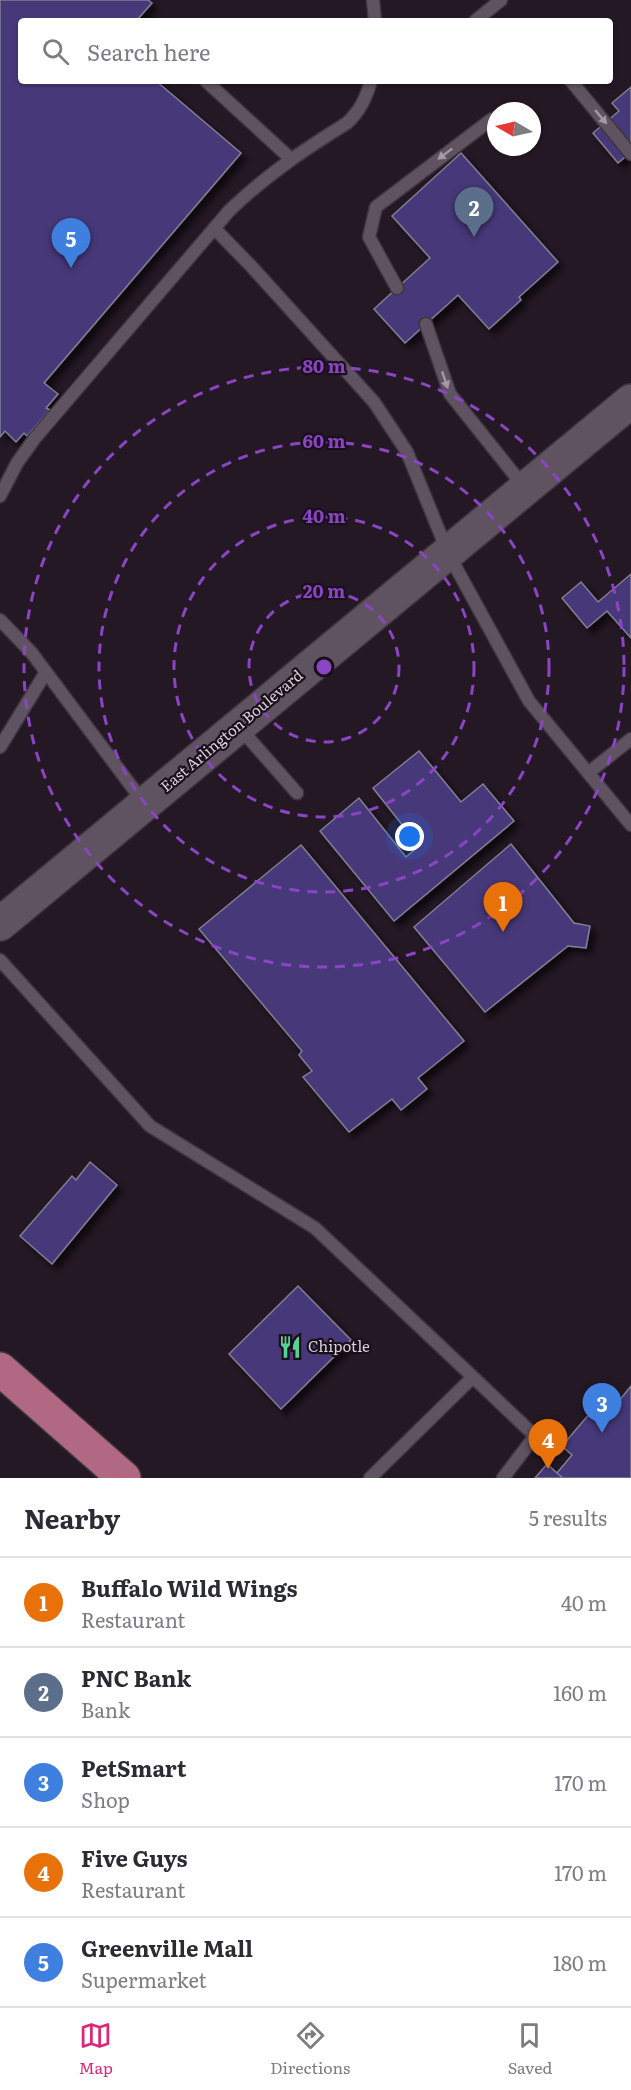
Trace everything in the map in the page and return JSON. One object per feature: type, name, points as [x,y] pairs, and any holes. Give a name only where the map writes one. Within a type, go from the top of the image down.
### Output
[{"type":"highway","points":[[0,1369],[124,1478]]},
{"type":"main road","name":"East Arlington Boulevard","points":[[0,924],[631,401]]},
{"type":"lane","points":[[373,0],[375,18]]},
{"type":"lane","points":[[479,18],[501,0]]},
{"type":"lane","points":[[209,84],[291,159]]},
{"type":"lane","points":[[0,496],[17,463],[35,438],[214,228],[254,187],[357,114],[370,84]]},
{"type":"lane","points":[[573,84],[631,154]]},
{"type":"lane","points":[[397,288],[369,237],[375,207],[487,123]]},
{"type":"lane","points":[[214,228],[374,402],[407,452],[448,553],[529,701],[631,825]]},
{"type":"lane","points":[[426,324],[450,394],[525,489]]},
{"type":"lane","points":[[0,620],[31,652],[145,804]]},
{"type":"lane","points":[[0,747],[46,672]]},
{"type":"lane","points":[[238,726],[297,793]]},
{"type":"lane","points":[[588,773],[631,739]]},
{"type":"lane","points":[[0,960],[150,1126],[315,1228],[535,1436],[502,1478]]},
{"type":"lane","points":[[370,1478],[473,1377]]},
{"type":"building","points":[[0,0],[148,0],[152,3],[139,18],[18,18],[18,84],[160,84],[241,153],[44,383],[58,394],[46,408],[50,410],[27,436],[24,433],[16,442],[5,431],[0,437]]},
{"type":"building","points":[[631,87],[631,152],[618,163],[593,133],[619,111],[612,103]]},
{"type":"building","points":[[461,153],[558,262],[519,297],[521,300],[489,329],[458,295],[405,343],[374,309],[430,258],[392,216]]},
{"type":"building","points":[[631,574],[631,638],[607,611],[587,628],[562,598],[581,582],[598,602]]},
{"type":"building","points":[[419,751],[461,802],[483,784],[514,821],[394,921],[320,831],[359,798],[406,857],[419,846],[373,788]]},
{"type":"building","points":[[511,844],[574,923],[590,926],[586,948],[568,946],[485,1012],[414,927]]},
{"type":"building","points":[[301,845],[464,1041],[418,1078],[427,1089],[401,1110],[392,1099],[349,1132],[303,1077],[312,1071],[299,1055],[302,1051],[199,929]]},
{"type":"building","points":[[90,1162],[117,1185],[52,1264],[20,1236],[72,1176],[76,1180]]},
{"type":"building","name":"Chipotle","points":[[298,1286],[351,1340],[281,1409],[229,1354]]},
{"type":"building","points":[[631,1386],[631,1478],[563,1478],[557,1473],[572,1455],[562,1446],[608,1392],[619,1401]]},
{"type":"building","points":[[547,1464],[557,1473],[563,1478],[535,1478]]},
{"type":"place","name":"PNC Bank","points":[[474,237]]},
{"type":"place","name":"Greenville Mall","points":[[71,268]]},
{"type":"place","name":"Buffalo Wild Wings","points":[[503,932]]},
{"type":"place","name":"Chipotle","points":[[290,1347]]},
{"type":"place","name":"PetSmart","points":[[602,1433]]},
{"type":"place","name":"Five Guys","points":[[548,1469]]}]
